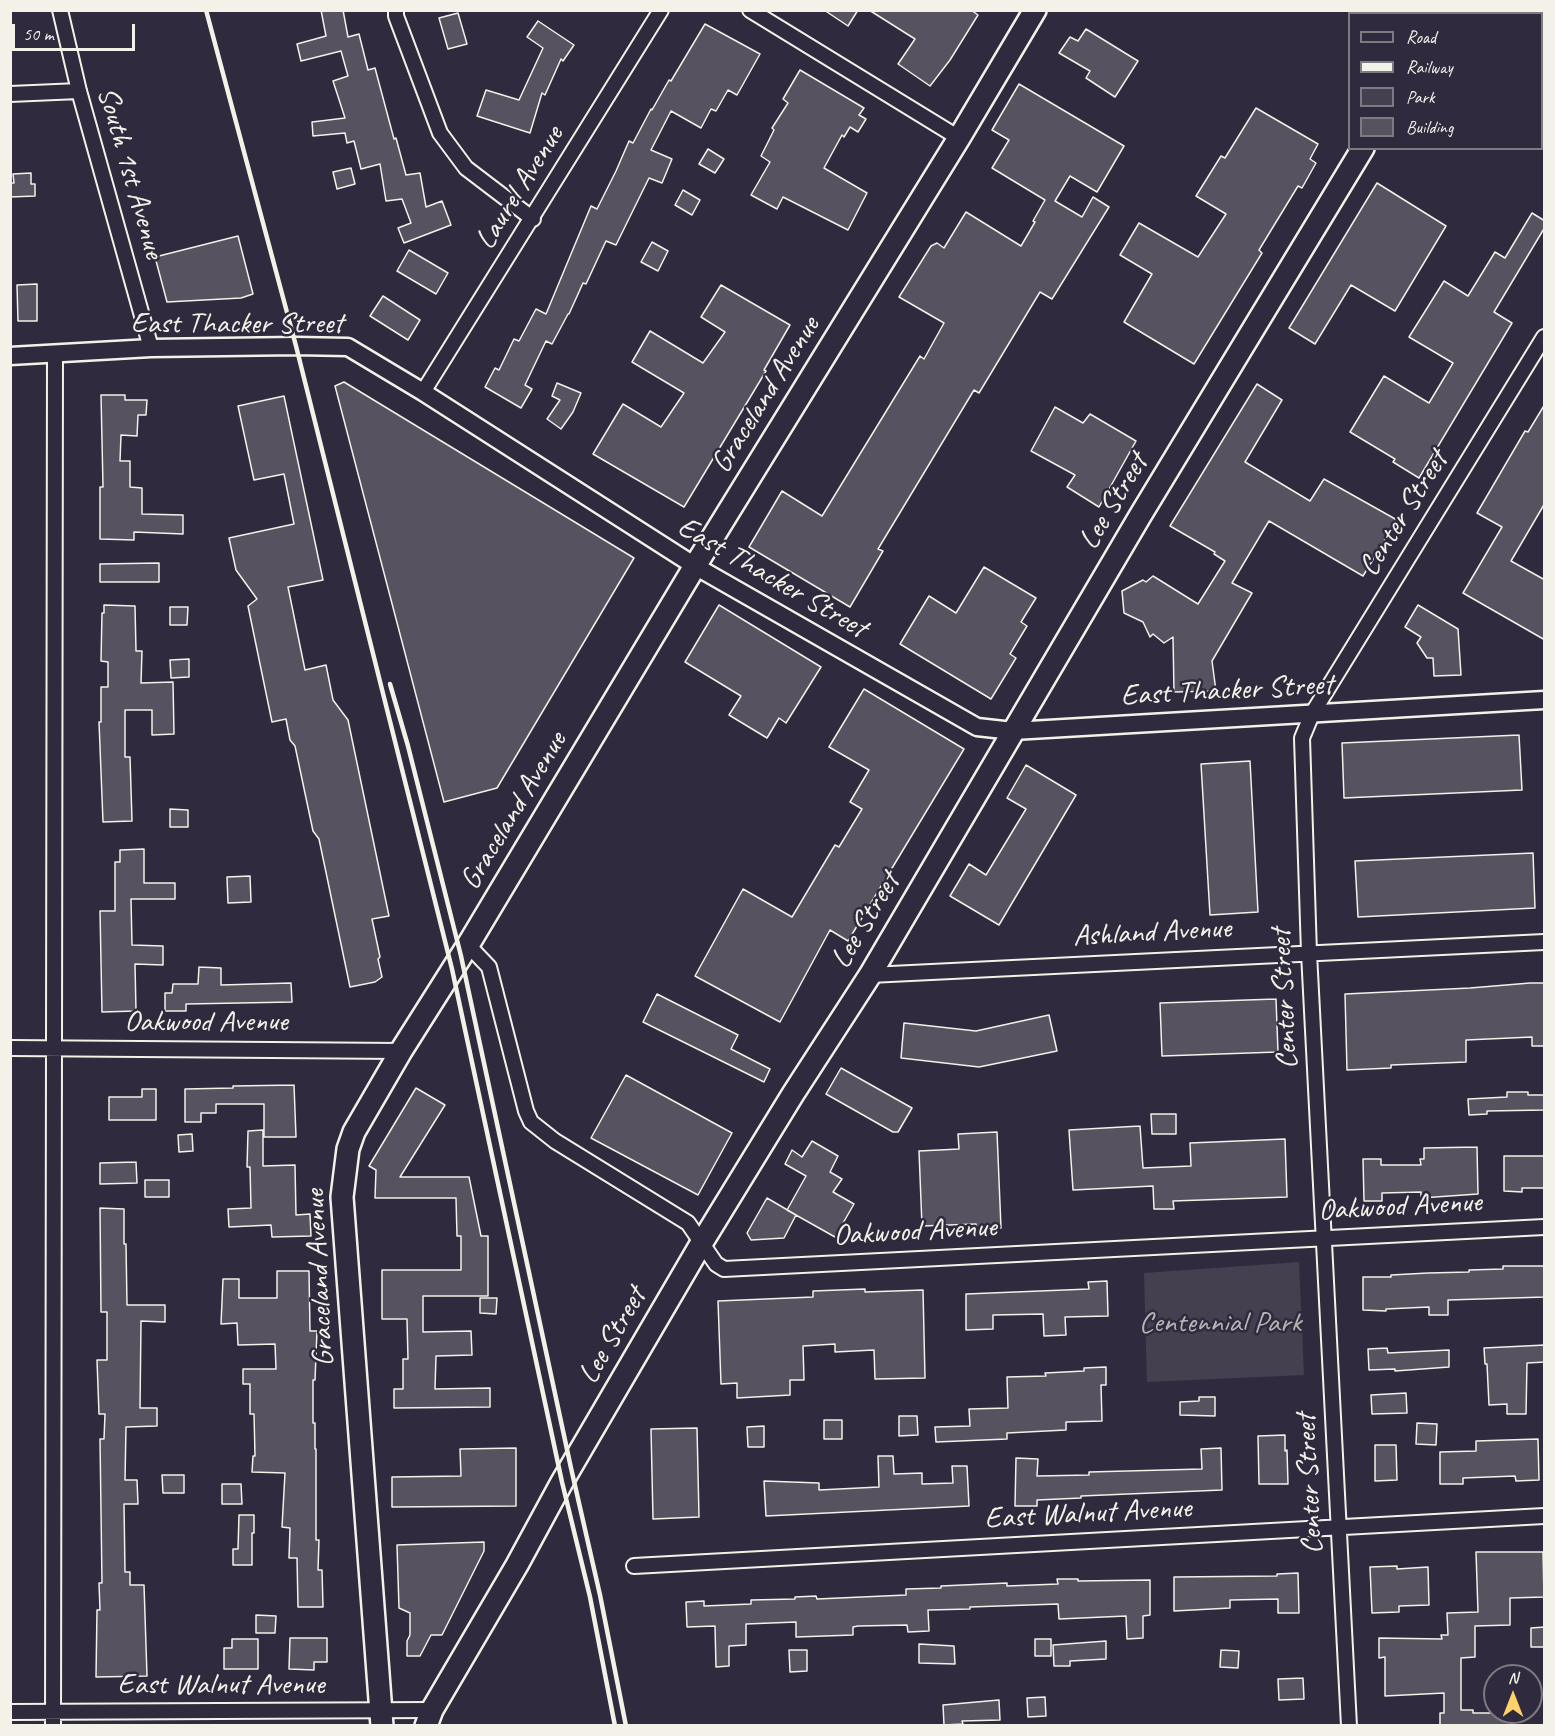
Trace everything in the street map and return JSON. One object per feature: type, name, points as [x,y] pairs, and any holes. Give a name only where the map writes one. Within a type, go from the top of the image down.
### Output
[{"type":"main road","name":"Graceland Avenue","points":[[382,1719],[342,1197],[348,1149],[354,1132],[400,1050],[468,945],[695,566],[959,138],[1035,10]]},
{"type":"main road","name":"Lee Street","points":[[429,1718],[562,1482],[702,1244],[793,1094],[870,975],[1140,516],[1362,150]]},
{"type":"street","name":"South 1st Avenue","points":[[60,10],[79,91],[151,348]]},
{"type":"street","points":[[396,10],[396,16],[440,133],[466,168],[533,219]]},
{"type":"street","name":"Laurel Avenue","points":[[423,392],[533,219],[661,10]]},
{"type":"street","points":[[750,10],[959,138]]},
{"type":"street","points":[[10,94],[79,91]]},
{"type":"street","name":"Center Street","points":[[1349,1725],[1309,953],[1302,738],[1312,714],[1545,337]]},
{"type":"street","name":"East Thacker Street","points":[[10,356],[151,348],[348,347],[423,392],[695,566],[977,727],[1013,731],[1545,700]]},
{"type":"street","points":[[53,1719],[55,354]]},
{"type":"street","name":"Ashland Avenue","points":[[870,975],[1545,942]]},
{"type":"street","name":"Oakwood Avenue","points":[[468,945],[489,967],[526,1112],[531,1122],[555,1141],[688,1223],[716,1264],[724,1269],[1545,1227]]},
{"type":"street","name":"Oakwood Avenue","points":[[10,1048],[400,1050]]},
{"type":"street","name":"East Walnut Avenue","points":[[634,1566],[1545,1516]]},
{"type":"street","name":"East Walnut Avenue","points":[[10,1712],[53,1719],[429,1718]]},
{"type":"green space","name":"Centennial Park","points":[[1299,1262],[1304,1375],[1147,1382],[1144,1273]]},
{"type":"building","points":[[321,10],[343,10],[348,37],[359,34],[368,70],[375,68],[406,175],[420,173],[426,207],[442,201],[451,225],[404,243],[398,228],[411,223],[402,199],[386,201],[380,164],[361,169],[354,141],[347,143],[345,133],[313,136],[312,122],[345,118],[333,81],[348,76],[341,51],[301,61],[297,44],[326,36]]},
{"type":"building","points":[[824,10],[858,10],[848,26]]},
{"type":"building","points":[[869,10],[971,10],[978,15],[950,60],[930,86],[898,64],[915,39]]},
{"type":"building","points":[[458,13],[467,44],[448,49],[439,18]]},
{"type":"building","points":[[538,21],[574,45],[563,61],[561,59],[545,95],[542,93],[530,133],[477,116],[486,90],[519,100],[543,48],[527,37]]},
{"type":"building","points":[[705,24],[760,54],[737,95],[728,90],[716,111],[711,109],[701,128],[671,111],[651,150],[672,159],[662,183],[649,178],[616,245],[606,241],[586,284],[583,283],[552,344],[546,341],[525,385],[532,389],[521,408],[485,387],[495,368],[499,370],[514,339],[519,341],[536,309],[546,314],[591,206],[597,209],[629,141],[633,143],[651,109],[669,80],[671,81]]},
{"type":"building","points":[[1086,29],[1138,61],[1115,97],[1086,78],[1090,71],[1059,53],[1070,37],[1078,41]]},
{"type":"building","points":[[800,70],[864,108],[859,115],[866,119],[858,132],[850,127],[844,137],[842,135],[824,168],[867,193],[848,230],[783,197],[777,209],[751,195],[770,162],[761,156],[774,130],[772,128],[788,103],[783,99]]},
{"type":"building","points":[[1019,84],[1124,146],[1097,192],[1070,176],[1055,201],[1082,217],[1093,197],[1109,207],[1052,299],[1040,292],[979,393],[974,390],[878,549],[883,551],[850,607],[749,547],[782,491],[822,516],[920,356],[924,359],[944,323],[899,297],[931,246],[937,243],[944,248],[966,212],[1021,246],[1035,222],[1033,221],[1045,200],[992,168],[1009,140],[992,130]]},
{"type":"building","points":[[1256,108],[1318,144],[1310,159],[1316,163],[1302,188],[1298,186],[1259,250],[1262,253],[1194,364],[1124,322],[1152,274],[1120,255],[1139,223],[1198,257],[1226,214],[1196,196],[1221,156],[1225,158]]},
{"type":"building","points":[[708,149],[724,159],[715,173],[699,164]]},
{"type":"building","points":[[351,168],[355,184],[337,189],[333,172]]},
{"type":"building","points":[[31,173],[31,184],[35,184],[35,196],[10,197],[10,183],[14,183],[13,174]]},
{"type":"building","points":[[1377,183],[1446,226],[1395,311],[1351,285],[1315,344],[1289,328]]},
{"type":"building","points":[[683,190],[700,200],[692,215],[675,205]]},
{"type":"building","points":[[1532,213],[1545,221],[1545,227],[1494,312],[1512,323],[1419,478],[1393,462],[1395,459],[1350,432],[1384,376],[1429,403],[1453,363],[1409,337],[1444,281],[1468,296],[1495,252],[1505,258]]},
{"type":"building","points":[[238,236],[253,294],[241,298],[167,302],[155,257]]},
{"type":"building","points":[[652,242],[668,251],[658,271],[641,262]]},
{"type":"building","points":[[409,250],[448,273],[436,294],[397,271]]},
{"type":"building","points":[[37,284],[37,321],[18,321],[17,285]]},
{"type":"building","points":[[721,285],[790,325],[764,370],[766,371],[684,507],[593,454],[623,404],[661,427],[684,393],[632,362],[650,331],[703,363],[725,332],[701,317]]},
{"type":"building","points":[[383,296],[420,320],[408,340],[370,316]]},
{"type":"building","points":[[344,382],[634,558],[497,788],[444,802],[335,386]]},
{"type":"building","points":[[557,383],[581,393],[573,412],[561,429],[547,419],[560,400],[552,396]]},
{"type":"building","points":[[1257,384],[1282,400],[1245,462],[1310,501],[1324,479],[1397,520],[1363,576],[1269,521],[1232,583],[1252,593],[1212,661],[1216,691],[1174,692],[1173,637],[1164,643],[1153,634],[1150,637],[1143,622],[1124,613],[1122,591],[1143,580],[1146,582],[1153,576],[1198,604],[1225,561],[1214,554],[1215,552],[1170,526]]},
{"type":"building","points":[[101,395],[125,395],[125,400],[147,400],[146,415],[138,415],[137,436],[121,435],[120,461],[130,461],[130,487],[142,488],[142,514],[183,515],[183,534],[134,532],[134,540],[100,539],[100,487],[103,487]]},
{"type":"building","points":[[284,396],[323,580],[288,587],[305,670],[326,665],[333,700],[348,720],[389,916],[372,919],[382,977],[375,982],[350,987],[319,839],[313,831],[295,746],[290,740],[286,719],[272,722],[248,606],[257,599],[236,570],[229,538],[294,524],[284,474],[254,480],[238,406]]},
{"type":"building","points":[[1545,404],[1545,503],[1511,561],[1545,580],[1545,640],[1463,593],[1502,527],[1477,513],[1525,431],[1528,432]]},
{"type":"building","points":[[1055,407],[1083,423],[1090,414],[1136,441],[1099,507],[1067,487],[1075,475],[1031,451]]},
{"type":"building","points":[[159,563],[159,582],[100,582],[100,564]]},
{"type":"building","points":[[984,567],[1036,598],[1021,622],[1027,626],[1010,654],[1016,658],[991,699],[900,644],[929,596],[956,613]]},
{"type":"building","points":[[104,605],[135,606],[136,651],[142,651],[141,683],[173,682],[174,734],[152,735],[152,710],[125,710],[125,757],[130,757],[132,821],[103,822],[99,722],[101,722],[101,687],[108,687],[108,662],[101,661]]},
{"type":"building","points":[[719,605],[821,667],[786,723],[779,718],[767,738],[729,715],[741,696],[685,662]]},
{"type":"building","points":[[1418,605],[1458,629],[1461,675],[1434,676],[1433,658],[1427,658],[1417,643],[1421,637],[1405,627]]},
{"type":"building","points":[[170,607],[188,607],[187,625],[170,625]]},
{"type":"building","points":[[189,659],[189,677],[171,678],[170,660]]},
{"type":"building","points":[[864,689],[964,749],[848,941],[830,930],[780,1022],[695,976],[743,889],[792,917],[835,845],[839,847],[862,809],[850,802],[869,770],[829,747]]},
{"type":"building","points":[[1519,735],[1522,790],[1344,798],[1342,743]]},
{"type":"building","points":[[1250,761],[1258,912],[1210,915],[1201,764]]},
{"type":"building","points":[[1026,765],[1076,795],[999,925],[950,896],[969,864],[986,875],[1026,809],[1007,798]]},
{"type":"building","points":[[170,809],[188,810],[188,827],[170,827]]},
{"type":"building","points":[[144,849],[144,883],[175,883],[175,899],[131,899],[132,945],[163,946],[163,965],[135,964],[136,1011],[102,1012],[100,911],[115,911],[115,862],[120,862],[120,850]]},
{"type":"building","points":[[1533,853],[1535,908],[1358,917],[1355,861]]},
{"type":"building","points":[[250,876],[251,902],[228,903],[227,877]]},
{"type":"building","points":[[199,967],[221,968],[221,985],[291,983],[292,1002],[186,1004],[186,1011],[165,1011],[165,993],[172,993],[173,984],[198,984]]},
{"type":"building","points":[[1545,983],[1545,1046],[1532,1046],[1532,1037],[1466,1040],[1466,1062],[1391,1065],[1391,1068],[1347,1070],[1345,994]]},
{"type":"building","points":[[657,994],[738,1035],[731,1049],[770,1069],[764,1082],[643,1022]]},
{"type":"building","points":[[1276,999],[1278,1052],[1162,1056],[1160,1003]]},
{"type":"building","points":[[1049,1015],[1057,1051],[979,1067],[901,1058],[904,1023],[976,1031]]},
{"type":"building","points":[[841,1068],[912,1108],[898,1132],[893,1132],[826,1094]]},
{"type":"building","points":[[626,1075],[732,1133],[698,1195],[591,1138]]},
{"type":"building","points":[[294,1085],[296,1137],[264,1137],[264,1104],[216,1104],[216,1113],[201,1113],[201,1122],[185,1122],[185,1089]]},
{"type":"building","points":[[416,1088],[445,1105],[400,1177],[469,1177],[481,1236],[488,1236],[488,1296],[423,1296],[423,1332],[471,1331],[472,1355],[436,1356],[435,1389],[490,1388],[490,1407],[394,1408],[394,1389],[403,1389],[403,1359],[408,1359],[407,1319],[382,1319],[382,1270],[461,1270],[461,1236],[457,1236],[456,1198],[375,1198],[376,1170],[369,1166]]},
{"type":"building","points":[[142,1089],[156,1089],[156,1120],[109,1120],[109,1097],[142,1097]]},
{"type":"building","points":[[1507,1092],[1545,1095],[1545,1110],[1487,1111],[1487,1114],[1469,1115],[1468,1099],[1507,1097]]},
{"type":"building","points":[[1151,1114],[1176,1114],[1176,1134],[1152,1134]]},
{"type":"building","points":[[1140,1126],[1143,1168],[1191,1166],[1190,1143],[1285,1139],[1287,1197],[1173,1201],[1174,1209],[1154,1209],[1153,1186],[1073,1190],[1069,1130]]},
{"type":"building","points":[[263,1130],[263,1166],[295,1165],[296,1215],[310,1214],[311,1236],[272,1237],[271,1225],[229,1227],[228,1209],[251,1208],[250,1167],[247,1167],[248,1131]]},
{"type":"building","points":[[997,1132],[1001,1228],[976,1229],[976,1224],[922,1226],[919,1151],[959,1149],[958,1134]]},
{"type":"building","points":[[192,1134],[193,1151],[179,1152],[178,1135]]},
{"type":"building","points":[[812,1141],[838,1156],[830,1172],[842,1179],[833,1192],[854,1204],[835,1237],[787,1210],[806,1176],[785,1164],[792,1150],[802,1157]]},
{"type":"building","points":[[1477,1147],[1478,1194],[1421,1198],[1421,1192],[1382,1193],[1382,1201],[1364,1201],[1363,1159],[1381,1159],[1381,1165],[1421,1165],[1420,1159],[1424,1159],[1424,1148]]},
{"type":"building","points":[[1504,1156],[1545,1156],[1545,1188],[1522,1188],[1522,1192],[1504,1191]]},
{"type":"building","points":[[136,1162],[137,1183],[100,1184],[100,1163]]},
{"type":"building","points":[[145,1180],[169,1180],[169,1197],[145,1197]]},
{"type":"building","points":[[767,1198],[796,1215],[784,1238],[751,1240],[747,1233]]},
{"type":"building","points":[[100,1208],[124,1209],[127,1305],[165,1305],[165,1322],[141,1321],[140,1408],[157,1408],[157,1426],[126,1427],[125,1480],[137,1480],[138,1504],[124,1504],[125,1572],[130,1572],[130,1585],[144,1585],[147,1676],[96,1677],[97,1610],[100,1610],[99,1583],[102,1583],[100,1439],[104,1439],[105,1414],[99,1414],[97,1360],[107,1360],[107,1312],[101,1312]]},
{"type":"building","points":[[1503,1266],[1545,1266],[1545,1297],[1448,1300],[1448,1315],[1429,1315],[1429,1307],[1386,1309],[1386,1311],[1363,1310],[1363,1277],[1469,1272],[1469,1270],[1503,1269]]},
{"type":"building","points":[[277,1271],[309,1271],[310,1331],[317,1331],[315,1380],[313,1380],[313,1423],[315,1423],[316,1449],[316,1540],[319,1540],[318,1570],[322,1570],[323,1607],[298,1607],[297,1558],[289,1558],[290,1528],[282,1527],[285,1473],[252,1472],[253,1456],[255,1456],[254,1414],[250,1414],[250,1384],[243,1384],[243,1369],[276,1369],[275,1344],[238,1345],[237,1323],[221,1324],[223,1279],[239,1279],[239,1298],[277,1298]]},
{"type":"building","points":[[1107,1281],[1108,1316],[1065,1317],[1066,1335],[1044,1336],[1043,1314],[993,1315],[993,1329],[966,1330],[966,1294],[1089,1289],[1088,1282]]},
{"type":"building","points":[[865,1289],[865,1292],[923,1290],[925,1378],[875,1379],[874,1350],[835,1352],[835,1344],[803,1346],[804,1380],[790,1380],[790,1395],[737,1398],[737,1383],[721,1384],[718,1301],[813,1297],[813,1291]]},
{"type":"building","points":[[480,1298],[497,1298],[496,1314],[480,1313]]},
{"type":"building","points":[[1545,1345],[1545,1362],[1527,1363],[1526,1414],[1507,1414],[1507,1404],[1489,1405],[1484,1348]]},
{"type":"building","points":[[1387,1348],[1388,1353],[1449,1350],[1449,1367],[1395,1371],[1395,1369],[1369,1370],[1368,1349]]},
{"type":"building","points":[[1106,1367],[1106,1385],[1101,1385],[1102,1421],[1066,1422],[1066,1430],[1007,1433],[1007,1439],[936,1442],[935,1427],[970,1426],[969,1409],[1008,1408],[1007,1377],[1046,1376],[1045,1373],[1084,1371],[1084,1368]]},
{"type":"building","points":[[1406,1393],[1407,1413],[1372,1414],[1371,1395]]},
{"type":"building","points":[[1199,1397],[1215,1397],[1215,1416],[1180,1415],[1180,1402],[1199,1401]]},
{"type":"building","points":[[899,1416],[917,1416],[918,1435],[899,1436]]},
{"type":"building","points":[[824,1420],[842,1420],[842,1439],[824,1439]]},
{"type":"building","points":[[1417,1423],[1437,1424],[1436,1445],[1416,1444]]},
{"type":"building","points":[[764,1426],[764,1447],[748,1447],[747,1427]]},
{"type":"building","points":[[697,1428],[699,1517],[653,1519],[651,1429]]},
{"type":"building","points":[[1285,1435],[1288,1484],[1259,1484],[1258,1436]]},
{"type":"building","points":[[1538,1439],[1539,1480],[1516,1481],[1515,1476],[1463,1478],[1463,1484],[1440,1484],[1440,1452],[1476,1451],[1476,1441]]},
{"type":"building","points":[[1375,1445],[1396,1445],[1397,1480],[1375,1481]]},
{"type":"building","points":[[516,1448],[516,1506],[392,1507],[392,1477],[461,1476],[460,1449]]},
{"type":"building","points":[[1221,1448],[1222,1490],[1081,1496],[1081,1498],[1037,1500],[1037,1506],[1015,1506],[1016,1458],[1038,1459],[1037,1476],[1089,1475],[1089,1472],[1202,1469],[1201,1449]]},
{"type":"building","points":[[878,1456],[893,1456],[894,1474],[922,1473],[922,1484],[953,1483],[952,1466],[967,1466],[969,1506],[766,1516],[764,1481],[819,1483],[819,1490],[879,1487]]},
{"type":"building","points":[[162,1475],[184,1475],[184,1493],[163,1493]]},
{"type":"building","points":[[222,1484],[241,1484],[242,1504],[222,1504]]},
{"type":"building","points":[[239,1515],[254,1515],[252,1565],[233,1565],[233,1549],[238,1549]]},
{"type":"building","points":[[484,1542],[484,1551],[442,1635],[431,1635],[420,1656],[407,1656],[410,1613],[399,1608],[397,1545]]},
{"type":"building","points":[[1476,1552],[1543,1552],[1544,1597],[1510,1598],[1510,1625],[1475,1626],[1475,1657],[1461,1658],[1461,1710],[1483,1713],[1483,1724],[1512,1725],[1440,1725],[1440,1713],[1444,1713],[1444,1693],[1385,1696],[1385,1657],[1379,1658],[1379,1638],[1442,1639],[1441,1635],[1448,1635],[1447,1613],[1478,1612]]},
{"type":"building","points":[[1397,1566],[1397,1569],[1428,1567],[1429,1605],[1399,1606],[1399,1612],[1372,1613],[1370,1567]]},
{"type":"building","points":[[1298,1573],[1299,1613],[1278,1613],[1278,1599],[1230,1600],[1230,1608],[1174,1611],[1174,1577],[1277,1576],[1277,1574]]},
{"type":"building","points":[[1057,1579],[1150,1580],[1150,1615],[1143,1616],[1143,1638],[1127,1639],[1126,1616],[1059,1619],[1058,1604],[970,1607],[970,1609],[928,1610],[929,1631],[908,1632],[907,1625],[858,1626],[853,1627],[853,1635],[796,1637],[796,1622],[746,1624],[746,1645],[729,1646],[729,1666],[716,1667],[715,1626],[687,1627],[686,1602],[704,1601],[704,1606],[751,1604],[751,1600],[795,1599],[795,1597],[816,1596],[817,1599],[906,1595],[906,1589],[1007,1583],[1007,1586],[1058,1584]]},
{"type":"building","points":[[256,1615],[276,1616],[275,1633],[256,1633]]},
{"type":"building","points":[[1545,1627],[1545,1647],[1531,1647],[1531,1628]]},
{"type":"building","points":[[290,1638],[327,1638],[327,1662],[314,1662],[314,1670],[289,1669]]},
{"type":"building","points":[[232,1639],[258,1639],[258,1669],[224,1669],[224,1648],[232,1648]]},
{"type":"building","points":[[1035,1639],[1051,1639],[1051,1656],[1035,1656]]},
{"type":"building","points":[[1106,1641],[1106,1659],[1070,1661],[1070,1666],[1054,1666],[1053,1645]]},
{"type":"building","points":[[919,1644],[954,1646],[955,1664],[919,1663]]},
{"type":"building","points":[[789,1650],[807,1650],[807,1671],[790,1672]]},
{"type":"building","points":[[1221,1650],[1239,1651],[1238,1668],[1220,1667]]},
{"type":"building","points":[[1303,1678],[1304,1699],[1279,1700],[1278,1679]]},
{"type":"building","points":[[1045,1697],[1046,1716],[1028,1717],[1027,1698]]},
{"type":"building","points":[[999,1700],[1000,1720],[962,1721],[963,1724],[944,1725],[943,1705]]},
{"type":"railway","points":[[206,10],[296,346],[452,969],[562,1482],[590,1597],[615,1726]]},
{"type":"railway","points":[[390,684],[461,956],[600,1595],[626,1726]]}]
